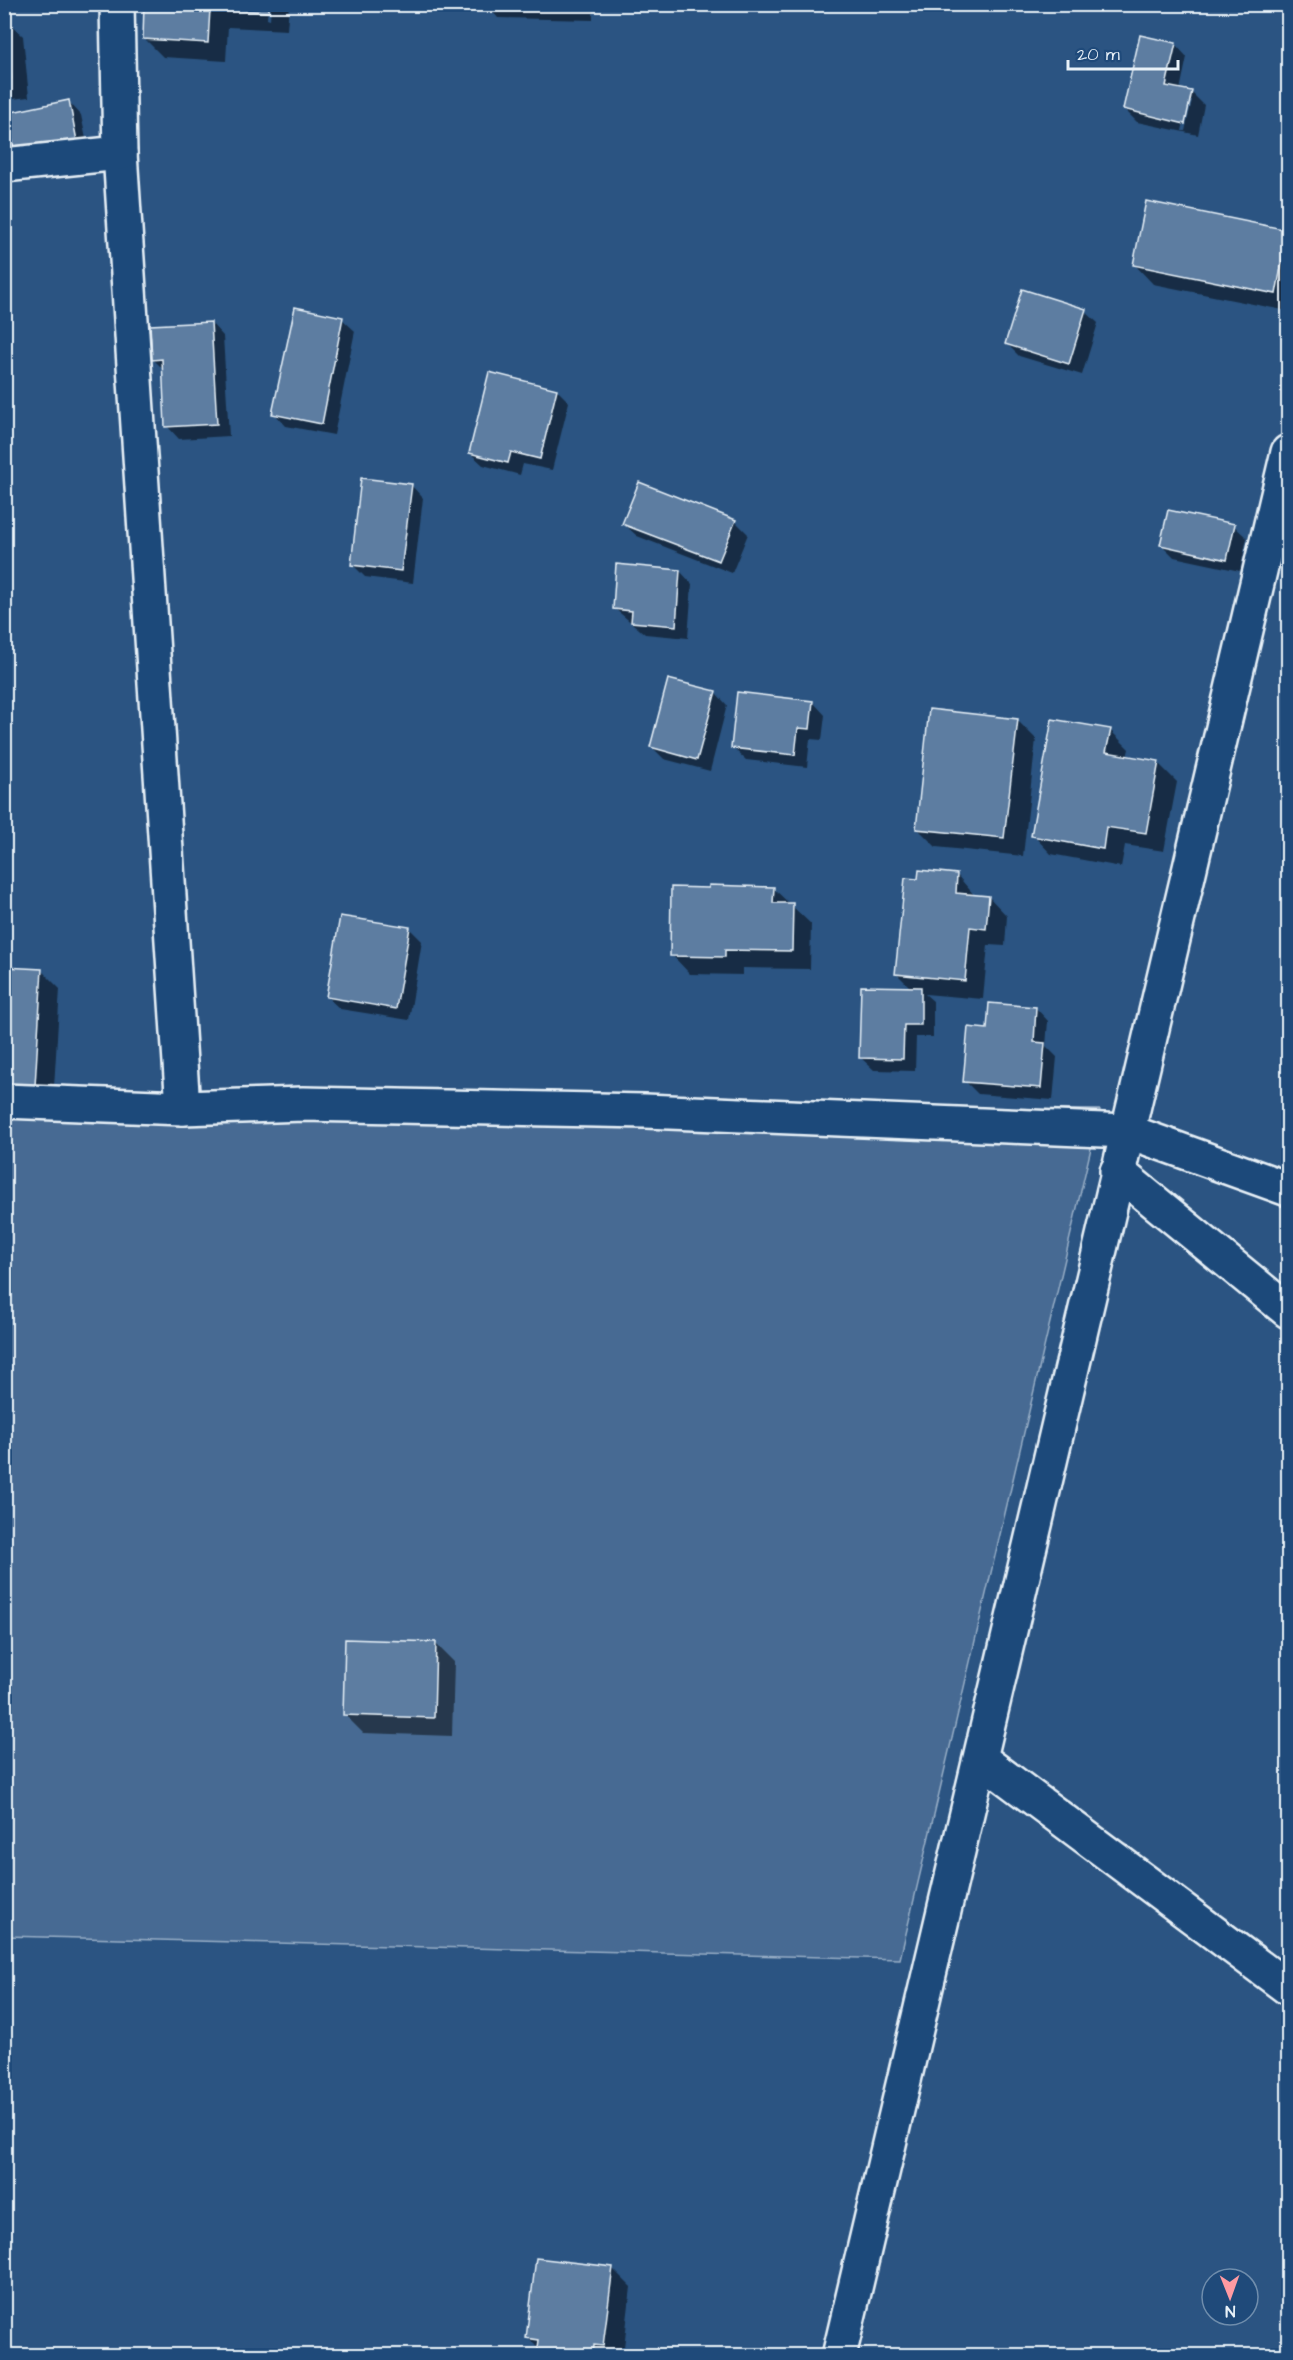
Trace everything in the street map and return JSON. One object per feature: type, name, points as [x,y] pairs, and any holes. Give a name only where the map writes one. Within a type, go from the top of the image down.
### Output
[{"type":"street","points":[[117,4],[120,153],[183,1108]]},
{"type":"street","points":[[4,165],[120,153]]},
{"type":"street","points":[[838,2355],[981,1759],[1117,1171],[1288,452]]},
{"type":"street","points":[[4,1101],[183,1108],[303,1104],[633,1110],[1127,1131],[1288,1190]]},
{"type":"street","points":[[1117,1171],[1288,1311]]},
{"type":"street","points":[[981,1759],[1288,1988]]},
{"type":"shaded area","points":[[5,1100],[1100,1110],[900,1959],[5,1936]]},
{"type":"building","points":[[144,4],[269,4],[269,12],[210,9],[208,43],[143,39]]},
{"type":"building","points":[[484,4],[581,4],[581,8],[484,6]]},
{"type":"building","points":[[4,16],[11,79],[4,80]]},
{"type":"building","points":[[1140,35],[1176,43],[1166,86],[1192,91],[1185,124],[1123,109]]},
{"type":"building","points":[[69,100],[78,146],[16,158],[7,113]]},
{"type":"building","points":[[1146,201],[1288,230],[1276,294],[1133,265]]},
{"type":"building","points":[[1022,289],[1086,309],[1069,364],[1005,344]]},
{"type":"building","points":[[295,307],[343,317],[322,424],[272,414]]},
{"type":"building","points":[[211,322],[217,424],[165,427],[162,359],[152,360],[150,325]]},
{"type":"building","points":[[489,372],[557,389],[540,459],[511,452],[508,463],[469,453]]},
{"type":"building","points":[[361,478],[412,484],[401,571],[351,565]]},
{"type":"building","points":[[639,482],[736,520],[719,561],[622,524]]},
{"type":"building","points":[[1168,510],[1235,524],[1227,560],[1160,545]]},
{"type":"building","points":[[616,564],[680,570],[676,626],[631,622],[632,611],[613,609]]},
{"type":"building","points":[[668,679],[716,691],[697,760],[650,747]]},
{"type":"building","points":[[737,692],[813,701],[810,729],[798,728],[795,755],[731,748]]},
{"type":"building","points":[[929,709],[1018,719],[1004,838],[916,829]]},
{"type":"building","points":[[1052,719],[1111,729],[1106,752],[1159,761],[1146,833],[1106,827],[1103,849],[1031,836]]},
{"type":"building","points":[[919,870],[957,874],[956,893],[989,896],[986,929],[970,927],[965,981],[895,974],[905,878],[918,879]]},
{"type":"building","points":[[709,885],[774,887],[773,903],[793,903],[792,951],[725,950],[725,957],[670,956],[671,887],[709,888]]},
{"type":"building","points":[[340,916],[410,927],[396,1009],[326,997]]},
{"type":"building","points":[[4,967],[42,969],[35,1086],[4,1084]]},
{"type":"building","points":[[861,986],[921,987],[921,1025],[904,1025],[903,1059],[859,1058]]},
{"type":"building","points":[[989,1003],[1036,1007],[1034,1042],[1045,1043],[1041,1088],[963,1082],[968,1027],[987,1029]]},
{"type":"building","points":[[345,1639],[436,1642],[434,1718],[343,1715]]},
{"type":"building","points":[[536,2258],[613,2267],[603,2346],[594,2345],[593,2356],[537,2356],[539,2340],[526,2338]]}]
